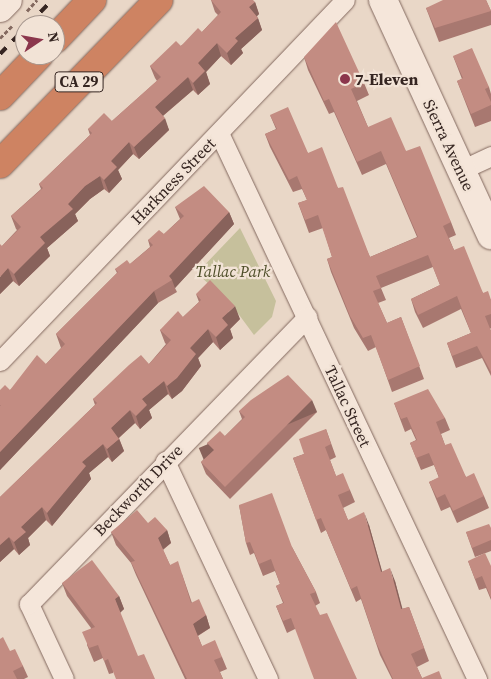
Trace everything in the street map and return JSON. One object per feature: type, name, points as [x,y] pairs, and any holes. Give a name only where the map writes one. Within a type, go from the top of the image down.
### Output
[{"type":"highway","points":[[65,28],[92,0]]},
{"type":"highway","name":"CA 29","points":[[0,164],[159,0]]},
{"type":"highway","name":"CA 29","points":[[0,96],[29,65]]},
{"type":"street","points":[[0,8],[8,0]]},
{"type":"street","name":"Harkness Street","points":[[0,361],[345,0]]},
{"type":"street","name":"Sierra Avenue","points":[[383,0],[491,235]]},
{"type":"street","name":"Tallac Street","points":[[219,133],[477,679]]},
{"type":"street","points":[[461,170],[491,156]]},
{"type":"street","name":"Beckworth Drive","points":[[64,679],[29,604],[165,461],[307,317]]},
{"type":"street","points":[[165,461],[268,679]]},
{"type":"green space","name":"Tallac Park","points":[[240,228],[276,301],[272,317],[254,335],[234,308],[197,273]]},
{"type":"building","points":[[211,0],[253,0],[255,2],[249,7],[258,18],[235,38],[238,41],[227,53],[217,43],[198,63],[205,71],[193,83],[188,77],[155,107],[165,118],[134,147],[129,142],[111,161],[117,167],[104,180],[100,176],[85,186],[68,204],[73,209],[40,237],[45,243],[14,274],[8,268],[0,277],[0,244],[2,246],[21,227],[11,216],[43,188],[39,184],[92,133],[88,129],[104,113],[112,121],[161,77],[150,66],[176,41],[181,46],[198,28],[202,32],[221,12]]},
{"type":"building","points":[[443,0],[486,0],[491,11],[435,28],[426,8]]},
{"type":"building","points":[[336,22],[364,83],[351,89],[368,127],[391,117],[406,151],[420,146],[451,222],[443,226],[454,250],[464,246],[483,293],[488,291],[491,300],[491,314],[485,316],[491,331],[491,372],[477,346],[452,356],[447,343],[471,333],[457,296],[418,315],[411,299],[440,285],[428,255],[376,276],[381,288],[373,291],[387,323],[401,317],[420,366],[388,380],[371,335],[363,338],[350,316],[327,259],[332,257],[318,215],[305,220],[298,203],[307,200],[297,176],[289,180],[265,134],[277,129],[270,115],[288,107],[308,153],[322,147],[338,188],[343,187],[370,257],[418,237],[381,151],[357,162],[329,99],[324,101],[304,57]]},
{"type":"building","points":[[472,48],[489,87],[485,89],[491,105],[471,114],[457,81],[463,78],[453,56]]},
{"type":"building","points":[[204,186],[229,212],[169,276],[172,280],[154,291],[0,452],[0,390],[5,385],[10,390],[37,355],[46,364],[65,344],[56,334],[118,272],[115,269],[127,260],[130,264],[153,245],[148,240],[159,230],[164,234],[184,216],[175,207]]},
{"type":"building","points":[[210,280],[235,306],[222,318],[228,325],[216,337],[208,329],[190,348],[196,354],[177,378],[167,386],[164,381],[142,399],[147,405],[136,416],[130,410],[111,428],[119,439],[107,449],[103,444],[82,462],[86,466],[47,513],[42,507],[21,527],[26,532],[14,542],[9,537],[0,545],[0,497],[97,403],[93,399],[129,365],[141,355],[149,364],[171,340],[160,330],[178,311],[183,317],[201,300],[196,294]]},
{"type":"building","points":[[288,375],[312,400],[225,487],[201,462],[214,450],[207,443],[220,431],[225,436],[245,417],[239,411],[251,400]]},
{"type":"building","points":[[428,389],[445,418],[436,422],[445,445],[451,443],[466,477],[474,473],[484,496],[453,511],[445,494],[437,498],[429,482],[439,477],[429,453],[416,458],[410,443],[417,440],[407,417],[401,419],[394,403]]},
{"type":"building","points":[[326,429],[331,444],[325,447],[336,476],[343,473],[350,490],[338,495],[348,520],[364,512],[381,572],[390,568],[401,609],[409,607],[424,648],[411,654],[422,678],[439,671],[442,679],[393,679],[376,642],[357,586],[351,589],[321,518],[316,520],[293,458],[304,454],[299,439]]},
{"type":"building","points":[[272,493],[292,547],[316,592],[310,594],[320,615],[327,613],[357,679],[314,679],[291,618],[283,621],[276,606],[284,603],[276,586],[280,584],[271,559],[259,564],[250,542],[246,543],[239,505]]},
{"type":"building","points":[[137,510],[148,523],[155,517],[167,530],[158,538],[170,565],[178,561],[191,603],[199,599],[206,615],[193,624],[202,646],[215,640],[222,657],[214,660],[223,679],[187,679],[131,562],[135,561],[111,532]]},
{"type":"building","points":[[489,524],[491,540],[472,548],[466,532]]},
{"type":"building","points":[[485,553],[491,566],[491,598],[482,576],[475,579],[468,561]]},
{"type":"building","points":[[92,560],[119,596],[115,599],[138,656],[144,654],[155,679],[116,679],[108,659],[104,661],[98,645],[89,648],[82,632],[95,627],[62,583]]},
{"type":"building","points":[[3,637],[10,651],[15,649],[23,666],[13,671],[17,679],[0,679],[0,639]]},
{"type":"railway","points":[[38,15],[52,0]]},
{"type":"railway","points":[[0,54],[15,38]]},
{"type":"place","name":"7-Eleven","points":[[345,79]]}]
